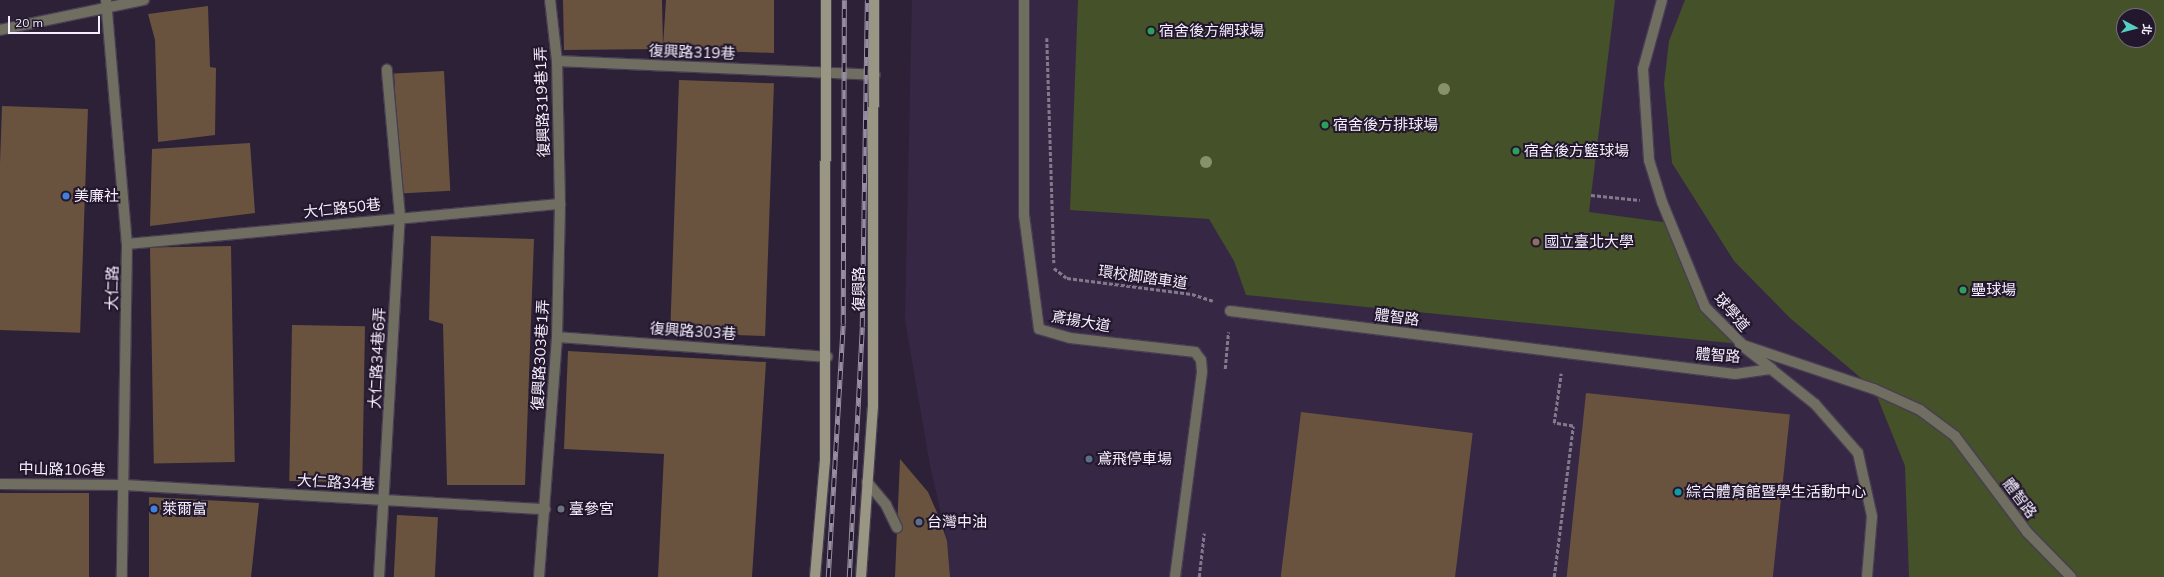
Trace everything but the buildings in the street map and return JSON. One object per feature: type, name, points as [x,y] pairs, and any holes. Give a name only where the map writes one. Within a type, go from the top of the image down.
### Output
[{"type":"main road","points":[[815,577],[825,461],[827,356],[826,0]]},
{"type":"main road","name":"復興路","points":[[861,577],[873,407],[874,0]]},
{"type":"street","points":[[0,30],[107,4],[144,0]]},
{"type":"street","name":"復興路319巷1弄","points":[[550,0],[557,61],[560,204]]},
{"type":"street","name":"鳶揚大道","points":[[1024,0],[1024,215],[1039,329],[1070,338],[1195,352],[1201,360],[1202,372],[1175,577]]},
{"type":"street","name":"球學道","points":[[1662,0],[1643,69],[1649,160],[1662,202],[1705,307],[1740,344],[1815,404],[1858,453],[1872,516],[1867,577]]},
{"type":"street","name":"大仁路","points":[[107,4],[127,244],[122,577]]},
{"type":"street","name":"復興路319巷","points":[[557,61],[875,75]]},
{"type":"street","name":"大仁路34巷6弄","points":[[378,577],[384,500],[400,217],[387,70]]},
{"type":"street","name":"大仁路50巷","points":[[127,244],[400,217],[560,204]]},
{"type":"street","name":"復興路303巷1弄","points":[[539,577],[557,337],[560,204]]},
{"type":"street","name":"體智路","points":[[1230,311],[1734,374],[1772,369]]},
{"type":"street","name":"復興路303巷","points":[[557,337],[827,356]]},
{"type":"street","name":"體智路","points":[[1740,344],[1874,389],[1920,410],[1955,436],[2027,532],[2071,577]]},
{"type":"street","points":[[867,482],[886,505],[897,528]]},
{"type":"street","name":"中山路106巷","points":[[0,484],[124,485]]},
{"type":"street","name":"大仁路34巷","points":[[124,485],[545,509]]},
{"type":"path","name":"環校脚踏車道","points":[[1047,32],[1054,270],[1067,278],[1192,294],[1223,305],[1230,311]]},
{"type":"path","points":[[1224,376],[1230,311]]},
{"type":"path","points":[[1554,577],[1573,426],[1554,423],[1564,352]]},
{"type":"path","points":[[1199,577],[1205,530]]},
{"type":"shaded area","name":"國立臺北大學","points":[[912,0],[2164,0],[2164,577],[950,577],[947,541],[930,465],[905,320]]},
{"type":"green space","points":[[1078,0],[1615,0],[1589,212],[1670,223],[1705,307],[1740,344],[1246,295],[1234,261],[1209,219],[1070,210]]},
{"type":"green space","name":"壘球場","points":[[1685,0],[2164,0],[2164,577],[1909,577],[1905,466],[1874,389],[1790,318],[1734,261],[1672,163],[1664,84],[1669,41]]},
{"type":"railway","points":[[828,577],[843,324],[844,0]]},
{"type":"railway","points":[[849,577],[862,327],[867,0]]},
{"type":"place","name":"宿舍後方網球場","points":[[1151,31]]},
{"type":"place","name":"宿舍後方排球場","points":[[1325,125]]},
{"type":"place","name":"宿舍後方籃球場","points":[[1516,151]]},
{"type":"place","name":"美廉社","points":[[66,196]]},
{"type":"place","name":"國立臺北大學","points":[[1536,242]]},
{"type":"place","name":"壘球場","points":[[1963,290]]},
{"type":"place","name":"鳶飛停車場","points":[[1089,459]]},
{"type":"place","name":"綜合體育館暨學生活動中心","points":[[1678,492]]},
{"type":"place","name":"萊爾富","points":[[154,509]]},
{"type":"place","name":"臺參宮","points":[[561,509]]},
{"type":"place","name":"台灣中油","points":[[919,522]]}]
